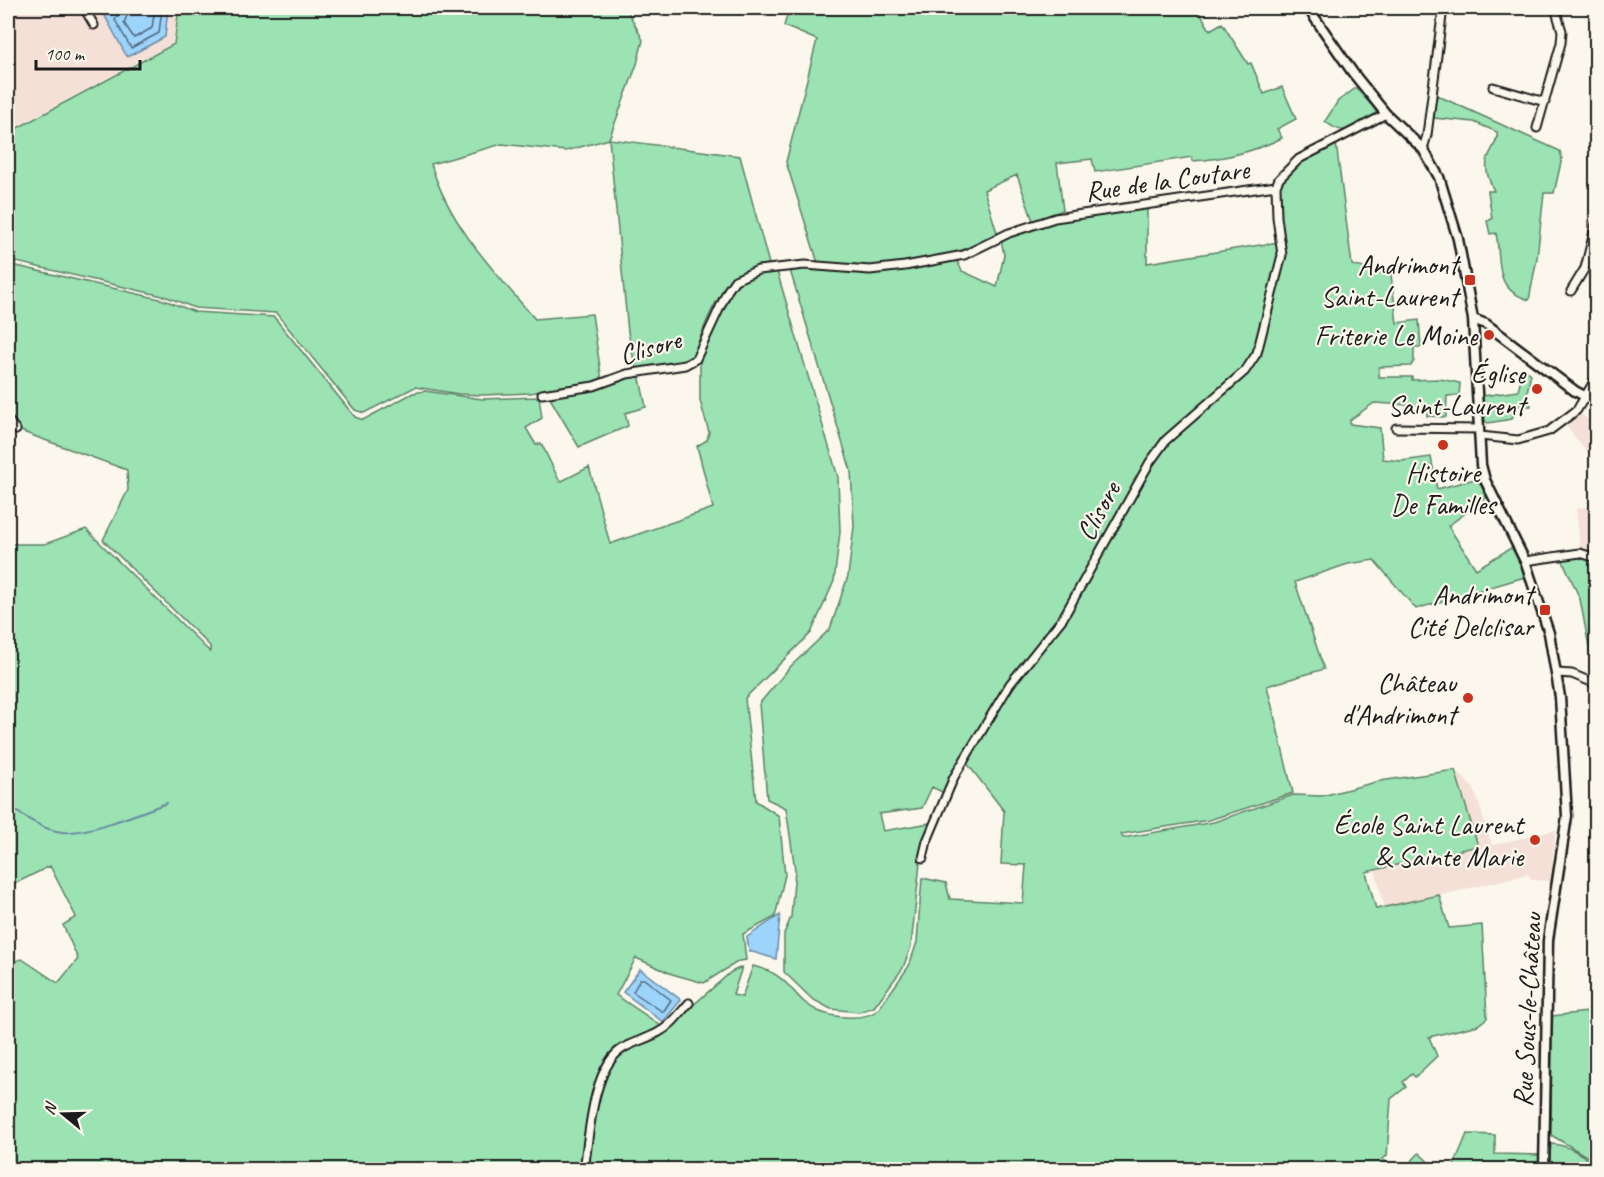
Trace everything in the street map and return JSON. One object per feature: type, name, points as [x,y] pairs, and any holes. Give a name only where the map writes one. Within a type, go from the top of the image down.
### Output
[{"type":"street","points":[[84,8],[94,25]]},
{"type":"street","name":"Rue Sous-le-Château","points":[[1308,8],[1353,74],[1386,114],[1423,149],[1439,177],[1458,239],[1473,319],[1481,465],[1485,480],[1525,561],[1549,633],[1557,673],[1567,816],[1548,940],[1544,1170]]},
{"type":"street","points":[[1423,149],[1427,135],[1443,8]]},
{"type":"street","points":[[1537,128],[1561,43],[1562,31],[1555,8]]},
{"type":"street","points":[[1493,87],[1545,102]]},
{"type":"street","name":"Rue de la Coutare","points":[[937,260],[964,255],[1009,233],[1055,218],[1276,186],[1285,171],[1299,159],[1386,114]]},
{"type":"street","name":"Clisore","points":[[923,858],[927,841],[954,777],[1010,684],[1063,618],[1150,462],[1166,440],[1245,371],[1257,353],[1282,255],[1276,186]]},
{"type":"street","points":[[1571,291],[1585,268],[1596,224]]},
{"type":"street","name":"Clisore","points":[[542,394],[594,386],[627,375],[685,365],[696,359],[728,290],[735,280],[758,270],[805,265],[870,270],[937,260]]},
{"type":"street","points":[[1473,319],[1486,324],[1585,398],[1596,402]]},
{"type":"street","points":[[1396,428],[1480,433],[1528,440],[1560,424],[1577,410],[1596,378]]},
{"type":"street","points":[[8,420],[16,430]]},
{"type":"street","points":[[1525,561],[1580,553],[1596,558]]},
{"type":"street","points":[[1557,673],[1572,674],[1596,684]]},
{"type":"street","points":[[584,1170],[594,1107],[604,1071],[611,1059],[620,1050],[660,1032],[689,1003]]},
{"type":"shaded area","points":[[8,8],[178,8],[173,43],[8,131]]},
{"type":"shaded area","points":[[1579,412],[1596,427],[1596,464],[1565,424]]},
{"type":"shaded area","points":[[1596,505],[1596,553],[1580,547],[1576,509]]},
{"type":"shaded area","name":"École Saint Laurent & Sainte Marie","points":[[1460,774],[1474,789],[1492,845],[1556,830],[1550,881],[1532,880],[1528,874],[1385,909],[1375,870],[1471,848],[1449,776]]},
{"type":"green space","points":[[179,8],[626,8],[643,40],[637,64],[609,139],[566,151],[502,144],[431,164],[449,207],[461,227],[489,265],[535,319],[592,314],[602,381],[530,393],[483,395],[459,394],[415,387],[364,413],[355,410],[276,313],[195,308],[167,297],[8,260],[8,133],[174,44]]},
{"type":"green space","points":[[789,8],[1197,8],[1210,30],[1222,23],[1248,64],[1251,63],[1264,94],[1282,87],[1296,119],[1277,129],[1282,138],[1228,157],[1193,161],[1192,157],[1095,172],[1092,159],[1057,163],[1063,210],[1033,221],[1017,175],[984,190],[998,236],[954,253],[888,266],[842,266],[818,263],[786,162],[817,40],[784,26]]},
{"type":"green space","points":[[1356,88],[1376,110],[1375,116],[1344,130],[1325,121],[1338,101]]},
{"type":"green space","points":[[1436,95],[1560,151],[1562,158],[1554,193],[1544,193],[1537,258],[1529,300],[1517,295],[1504,282],[1496,233],[1490,234],[1487,221],[1492,219],[1488,191],[1494,191],[1487,173],[1487,161],[1497,139],[1497,132],[1474,122],[1434,118]]},
{"type":"green space","points":[[609,139],[740,156],[769,264],[751,269],[726,288],[710,313],[691,360],[671,367],[636,370],[628,332]]},
{"type":"green space","points":[[1336,143],[1352,265],[1391,275],[1397,323],[1419,320],[1421,347],[1414,347],[1414,361],[1411,366],[1379,367],[1379,377],[1412,377],[1412,380],[1440,379],[1460,383],[1459,395],[1447,396],[1446,417],[1427,416],[1427,406],[1374,403],[1350,420],[1350,424],[1380,428],[1383,459],[1401,461],[1431,457],[1437,489],[1479,478],[1486,498],[1448,526],[1476,569],[1514,546],[1525,577],[1416,609],[1374,560],[1348,564],[1295,582],[1324,669],[1267,686],[1293,793],[1209,820],[1121,834],[1123,838],[1214,822],[1293,795],[1322,796],[1380,781],[1455,770],[1478,846],[1366,872],[1376,909],[1439,895],[1449,928],[1482,925],[1487,1018],[1478,1025],[1429,1037],[1437,1056],[1415,1077],[1412,1074],[1403,1082],[1406,1087],[1391,1099],[1387,1156],[1382,1159],[1391,1165],[1409,1164],[1419,1153],[1436,1169],[8,1169],[8,963],[22,959],[58,983],[78,959],[63,925],[76,917],[50,866],[8,887],[8,544],[45,544],[86,529],[210,652],[210,646],[103,540],[128,490],[127,470],[23,432],[8,419],[8,264],[164,300],[195,312],[274,317],[355,417],[363,420],[413,393],[425,391],[482,399],[539,397],[542,418],[526,428],[536,445],[541,443],[560,482],[589,467],[610,544],[713,508],[697,446],[707,440],[709,432],[700,401],[700,357],[721,307],[737,282],[776,268],[838,477],[840,532],[834,581],[811,633],[745,698],[756,801],[779,816],[785,875],[775,917],[743,934],[746,960],[739,961],[704,983],[672,974],[636,958],[616,995],[666,1029],[731,972],[742,967],[733,995],[742,997],[753,966],[776,975],[809,1006],[818,1011],[840,1017],[857,1017],[878,1010],[909,966],[917,942],[922,878],[946,883],[950,899],[1023,903],[1026,865],[1001,864],[1004,811],[966,762],[1014,683],[1061,624],[1091,577],[1144,475],[1162,449],[1244,375],[1258,358],[1285,259],[1278,191],[1293,167],[1309,156]]},
{"type":"green space","points":[[1147,208],[1147,263],[1279,242],[1277,268],[1250,362],[1229,383],[1174,428],[1145,467],[1085,576],[1057,621],[1009,681],[985,724],[956,767],[944,793],[932,787],[922,808],[879,814],[883,831],[930,823],[921,854],[911,946],[903,968],[874,1007],[859,1012],[831,1009],[812,999],[784,972],[784,934],[791,917],[795,870],[786,808],[767,799],[759,704],[791,666],[830,629],[848,576],[854,526],[851,471],[789,267],[876,272],[956,259],[962,271],[997,287],[1004,255],[1001,239],[1064,218]]},
{"type":"green space","points":[[1523,368],[1531,374],[1527,392],[1531,406],[1516,406],[1512,419],[1488,423],[1485,421],[1483,396],[1518,391]]},
{"type":"green space","points":[[639,374],[646,407],[625,413],[628,426],[579,447],[548,395]]},
{"type":"green space","points":[[1585,557],[1594,561],[1596,559],[1596,657],[1590,652],[1580,599],[1562,559]]},
{"type":"green space","points":[[1596,1011],[1596,1162],[1551,1135],[1552,1016]]},
{"type":"green space","points":[[1467,1134],[1495,1135],[1495,1154],[1541,1155],[1541,1169],[1452,1170]]},
{"type":"green space","points":[[1551,1144],[1576,1152],[1596,1169],[1549,1169]]},
{"type":"water","points":[[121,8],[168,8],[165,37],[127,57],[105,16]]},
{"type":"water","points":[[780,915],[776,959],[749,951],[747,937]]},
{"type":"water","points":[[640,969],[681,1000],[663,1022],[623,992]]},
{"type":"waterway","points":[[8,805],[33,822],[47,828],[73,832],[115,822],[167,803]]},
{"type":"place","name":"Andrimont Saint-Laurent","points":[[1470,280]]},
{"type":"place","name":"Friterie Le Moine","points":[[1489,335]]},
{"type":"place","name":"Église Saint-Laurent","points":[[1537,389]]},
{"type":"place","name":"Histoire De Familles","points":[[1443,445]]},
{"type":"place","name":"Andrimont Cité Delclisar","points":[[1545,610]]},
{"type":"place","name":"Château d'Andrimont","points":[[1468,698]]},
{"type":"place","name":"École Saint Laurent & Sainte Marie","points":[[1535,840]]}]
